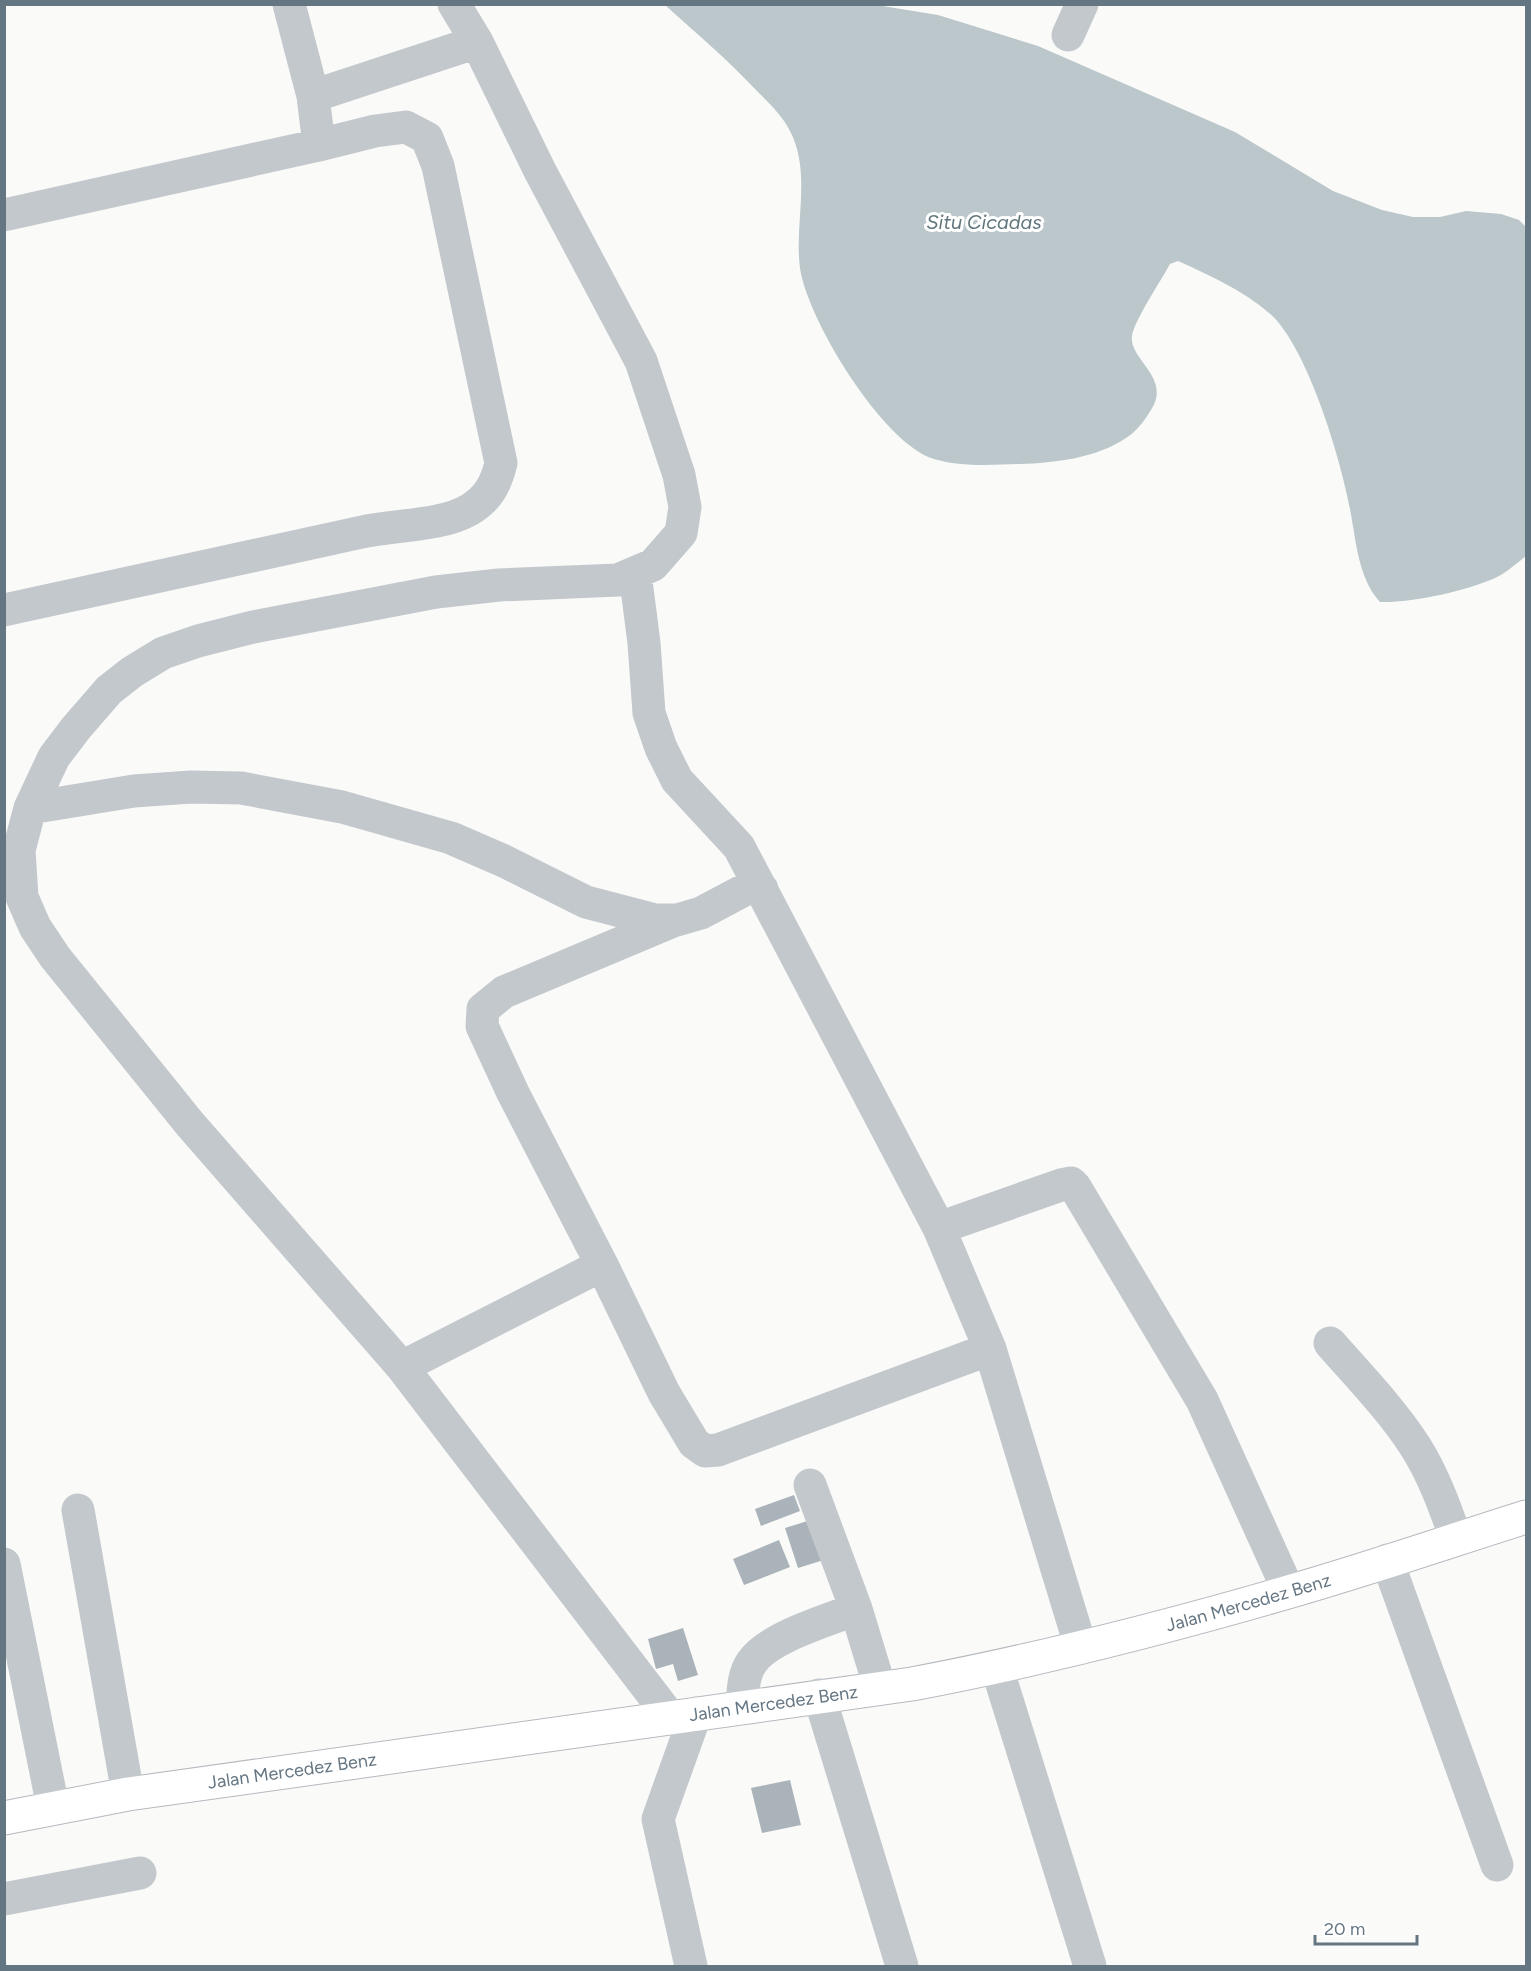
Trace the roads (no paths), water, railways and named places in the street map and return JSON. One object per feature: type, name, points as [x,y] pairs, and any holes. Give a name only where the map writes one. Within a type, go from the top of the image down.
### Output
[{"type":"main road","name":"Jalan Mercedez Benz","points":[[4,1818],[128,1794],[880,1688],[997,1668],[1081,1648],[1289,1592],[1527,1517]]},
{"type":"street","points":[[290,4],[313,96],[319,145]]},
{"type":"street","points":[[454,4],[477,42],[540,171],[640,362],[679,475],[685,507],[681,534],[653,565],[618,580],[499,585],[436,592],[253,627],[198,641],[163,653],[132,672],[109,690],[54,757],[30,808],[19,850],[22,897],[35,927],[55,957],[190,1124],[402,1367],[683,1715],[658,1819],[691,1966]]},
{"type":"street","points":[[1068,35],[1082,4]]},
{"type":"street","points":[[313,96],[477,42]]},
{"type":"street","points":[[4,215],[319,145],[375,130],[406,127],[427,138],[438,166],[501,463],[496,483],[484,500],[468,511],[438,520],[374,530],[4,610]]},
{"type":"street","points":[[635,573],[650,713],[661,748],[677,780],[739,847],[939,1228],[990,1349],[1081,1648]]},
{"type":"street","points":[[30,808],[134,791],[191,787],[241,788],[294,796],[451,838],[504,861],[586,902],[655,920],[676,920]]},
{"type":"street","points":[[762,890],[750,887],[702,913],[676,920],[504,992],[483,1009],[482,1026],[513,1093],[602,1264],[664,1393],[694,1443],[705,1451],[718,1450],[990,1349]]},
{"type":"street","points":[[939,1228],[1061,1185],[1071,1183],[1075,1187],[1202,1400],[1289,1592]]},
{"type":"street","points":[[402,1367],[602,1264]]},
{"type":"street","points":[[1330,1343],[1381,1401],[1416,1447],[1442,1499],[1456,1539]]},
{"type":"street","points":[[810,1485],[856,1609],[880,1688]]},
{"type":"street","points":[[78,1510],[128,1794]]},
{"type":"street","points":[[1387,1560],[1497,1865]]},
{"type":"street","points":[[4,1564],[53,1807]]},
{"type":"street","points":[[742,1707],[743,1682],[751,1662],[770,1644],[856,1609]]},
{"type":"street","points":[[997,1668],[1090,1966]]},
{"type":"street","points":[[819,1695],[902,1966]]},
{"type":"street","points":[[4,1899],[140,1873]]},
{"type":"water","name":"Situ Cicadas","points":[[870,4],[938,15],[1038,46],[1235,132],[1333,191],[1382,210],[1413,217],[1440,217],[1466,211],[1501,214],[1519,220],[1526,227],[1526,556],[1499,576],[1483,583],[1423,598],[1380,602],[1362,570],[1339,462],[1309,376],[1296,350],[1283,329],[1259,305],[1226,284],[1178,261],[1170,264],[1143,311],[1132,336],[1137,353],[1153,378],[1156,398],[1151,410],[1130,435],[1115,445],[1089,455],[1061,461],[1033,463],[987,465],[954,463],[934,459],[914,449],[893,430],[850,377],[832,347],[806,290],[800,268],[799,251],[800,164],[787,125],[734,68],[665,5]]}]
